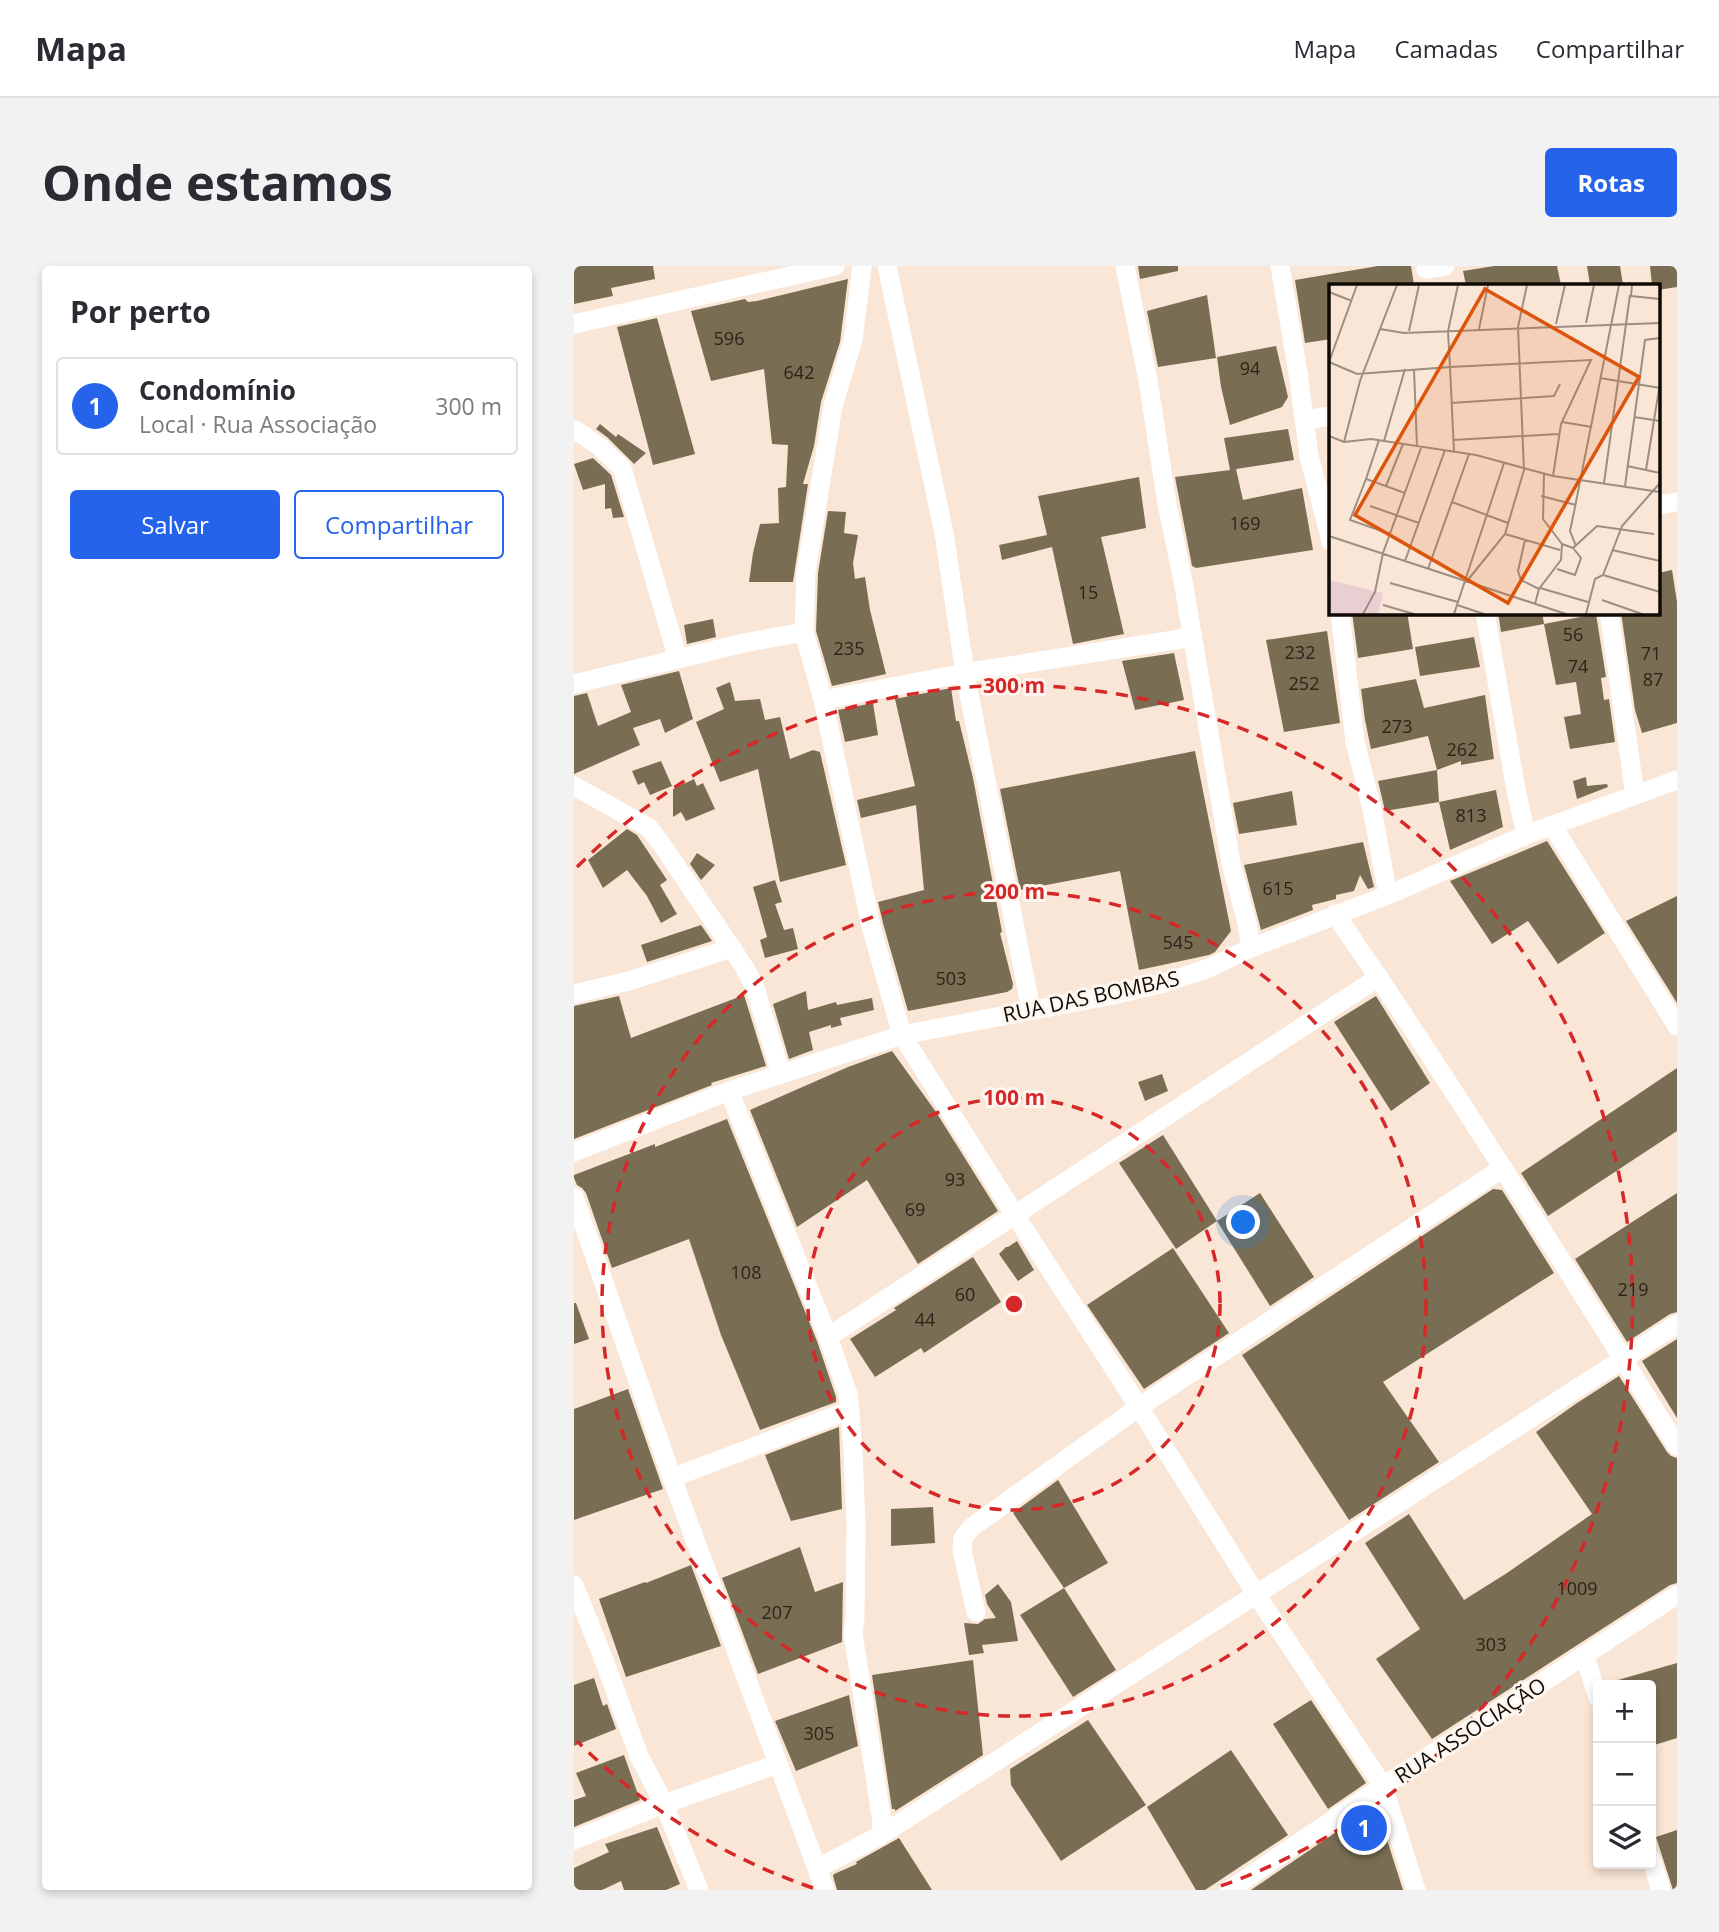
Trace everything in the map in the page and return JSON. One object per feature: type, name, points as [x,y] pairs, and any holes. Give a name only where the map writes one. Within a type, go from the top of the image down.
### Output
[{"type":"street","points":[[574,324],[835,266]]},
{"type":"street","points":[[862,266],[853,340],[833,405],[806,572],[804,632],[822,700],[872,930],[902,1035],[1256,1594],[1383,1786],[1416,1890]]},
{"type":"street","points":[[887,266],[944,533],[965,673],[1031,1010]]},
{"type":"street","points":[[1125,266],[1148,380],[1167,504],[1193,637],[1231,863],[1251,948]]},
{"type":"street","points":[[1280,266],[1308,456],[1329,534]]},
{"type":"street","points":[[1304,420],[1329,416]]},
{"type":"street","points":[[574,430],[599,446],[622,468],[678,659]]},
{"type":"street","points":[[1340,614],[1355,742],[1372,809],[1388,895]]},
{"type":"street","points":[[1485,614],[1526,835]]},
{"type":"street","points":[[1609,614],[1635,795]]},
{"type":"street","points":[[574,684],[744,643],[804,632]]},
{"type":"street","points":[[822,700],[965,673],[1193,637]]},
{"type":"street","name":"RUA DAS BOMBAS","points":[[574,1152],[729,1091],[902,1035],[1113,995],[1164,983],[1209,968],[1251,948],[1388,895],[1526,835],[1677,780]]},
{"type":"street","points":[[574,786],[648,827],[676,865],[745,968],[755,988],[781,1074]]},
{"type":"street","points":[[1552,825],[1677,1026]]},
{"type":"street","points":[[1335,914],[1503,1168],[1677,1446]]},
{"type":"street","points":[[574,994],[629,981],[732,948]]},
{"type":"street","points":[[828,1337],[1379,977]]},
{"type":"street","points":[[729,1091],[828,1337],[848,1394],[856,1524],[853,1633],[882,1822],[881,1835]]},
{"type":"street","points":[[976,1612],[962,1550],[963,1538],[972,1527],[1139,1407],[1503,1168]]},
{"type":"street","points":[[574,1197],[672,1478],[825,1890]]},
{"type":"street","points":[[818,1868],[881,1835],[1677,1324]]},
{"type":"street","points":[[672,1478],[850,1410]]},
{"type":"street","points":[[574,1585],[639,1756],[664,1804],[699,1890]]},
{"type":"street","name":"RUA ASSOCIAÇÃO","points":[[1229,1890],[1383,1786],[1677,1595]]},
{"type":"street","points":[[1585,1656],[1593,1682]]},
{"type":"street","points":[[574,1840],[664,1804],[778,1764]]},
{"type":"street","points":[[1654,1869],[1661,1890]]},
{"type":"building","points":[[574,266],[653,266],[655,279],[611,288],[613,296],[574,304]]},
{"type":"building","points":[[1138,266],[1178,266],[1178,271],[1140,279]]},
{"type":"building","points":[[1378,266],[1411,266],[1414,284],[1329,284],[1329,339],[1305,343],[1295,280]]},
{"type":"building","points":[[1494,266],[1557,266],[1561,284],[1466,284],[1463,271]]},
{"type":"building","points":[[1587,266],[1620,266],[1623,284],[1590,284]]},
{"type":"building","points":[[1650,266],[1677,266],[1677,287],[1660,290],[1660,284],[1652,284]]},
{"type":"building","points":[[848,279],[840,342],[821,402],[814,446],[803,484],[808,484],[793,582],[749,582],[760,524],[779,523],[778,488],[786,487],[788,445],[772,444],[764,369],[711,381],[691,311],[745,299],[748,302],[757,301]]},
{"type":"building","points":[[1207,295],[1216,358],[1158,367],[1147,311]]},
{"type":"building","points":[[657,318],[695,454],[653,465],[617,327]]},
{"type":"building","points":[[1276,346],[1288,397],[1282,407],[1230,425],[1217,357]]},
{"type":"building","points":[[600,424],[616,437],[618,434],[646,453],[634,464],[596,429]]},
{"type":"building","points":[[1288,429],[1294,460],[1236,469],[1243,500],[1302,488],[1313,550],[1196,568],[1192,566],[1175,477],[1230,470],[1224,438]]},
{"type":"building","points":[[593,458],[611,475],[624,517],[613,518],[611,508],[605,509],[605,484],[583,490],[574,464]]},
{"type":"building","points":[[1139,477],[1146,528],[1101,537],[1124,634],[1073,644],[1052,547],[1002,560],[999,545],[1047,535],[1038,496]]},
{"type":"building","points":[[828,511],[846,512],[844,533],[858,535],[853,563],[855,579],[865,577],[886,674],[832,686],[816,631],[818,573]]},
{"type":"building","points":[[1672,570],[1677,602],[1677,723],[1642,733],[1635,710],[1621,614],[1660,614],[1660,573]]},
{"type":"building","points":[[1352,614],[1407,614],[1413,649],[1358,658]]},
{"type":"building","points":[[1498,614],[1542,614],[1544,624],[1501,632]]},
{"type":"building","points":[[1596,614],[1606,677],[1601,678],[1604,700],[1609,699],[1615,742],[1570,749],[1564,717],[1581,714],[1576,682],[1556,685],[1544,624]]},
{"type":"building","points":[[713,619],[716,637],[687,644],[684,625]]},
{"type":"building","points":[[1327,631],[1340,723],[1284,732],[1266,640]]},
{"type":"building","points":[[1474,637],[1480,667],[1420,676],[1415,647]]},
{"type":"building","points":[[1174,653],[1184,700],[1135,710],[1122,661]]},
{"type":"building","points":[[679,671],[693,719],[665,733],[660,719],[633,728],[640,745],[574,774],[574,696],[587,693],[598,726],[631,712],[621,685]]},
{"type":"building","points":[[1416,679],[1424,708],[1485,695],[1494,759],[1461,765],[1461,761],[1437,770],[1428,736],[1371,749],[1361,689]]},
{"type":"building","points":[[730,682],[735,701],[760,699],[765,720],[780,717],[790,759],[813,750],[820,752],[846,865],[780,882],[758,769],[720,782],[696,722],[724,709],[716,688]]},
{"type":"building","points":[[951,688],[956,721],[959,721],[973,778],[1002,932],[1000,933],[1013,984],[1012,989],[1007,992],[908,1011],[878,902],[924,890],[916,805],[861,818],[857,800],[915,786],[895,699]]},
{"type":"building","points":[[873,703],[878,735],[845,742],[838,710]]},
{"type":"building","points":[[1195,751],[1231,931],[1215,952],[1209,955],[1139,970],[1120,871],[1020,890],[1000,789]]},
{"type":"building","points":[[661,761],[672,786],[650,795],[644,782],[638,785],[632,771]]},
{"type":"building","points":[[1437,770],[1439,802],[1385,811],[1378,781]]},
{"type":"building","points":[[1586,777],[1587,786],[1607,784],[1608,787],[1577,799],[1573,781]]},
{"type":"building","points":[[694,779],[697,786],[703,783],[715,809],[686,821],[681,812],[673,817],[673,789]]},
{"type":"building","points":[[1496,790],[1503,827],[1450,850],[1439,802]]},
{"type":"building","points":[[1292,791],[1297,825],[1239,834],[1233,803]]},
{"type":"building","points":[[627,829],[637,835],[667,880],[660,885],[677,914],[661,923],[647,896],[627,870],[603,888],[588,860]]},
{"type":"building","points":[[1547,841],[1605,933],[1558,964],[1528,921],[1492,944],[1450,881]]},
{"type":"building","points":[[1363,842],[1374,887],[1368,889],[1360,875],[1354,891],[1312,905],[1313,910],[1261,930],[1244,865]]},
{"type":"building","points":[[697,853],[715,865],[701,880],[690,864]]},
{"type":"building","points":[[775,880],[782,902],[775,904],[784,930],[793,928],[798,949],[765,958],[760,940],[767,937],[753,887]]},
{"type":"building","points":[[1677,896],[1677,1003],[1626,921]]},
{"type":"building","points":[[701,925],[712,941],[647,962],[641,945]]},
{"type":"building","points":[[806,991],[808,1010],[836,1002],[837,1005],[872,998],[874,1010],[840,1018],[842,1025],[831,1028],[831,1025],[809,1032],[813,1050],[789,1059],[773,1004]]},
{"type":"building","points":[[744,995],[766,1066],[711,1083],[712,1085],[574,1139],[574,1006],[619,996],[631,1038]]},
{"type":"building","points":[[1376,996],[1430,1083],[1391,1111],[1334,1022]]},
{"type":"building","points":[[892,1051],[936,1112],[998,1211],[918,1264],[867,1180],[797,1227],[750,1110],[848,1067]]},
{"type":"building","points":[[1677,1068],[1677,1131],[1548,1216],[1521,1173]]},
{"type":"building","points":[[1162,1074],[1168,1091],[1145,1101],[1138,1082]]},
{"type":"building","points":[[727,1119],[817,1341],[836,1397],[836,1402],[760,1430],[721,1335],[689,1239],[612,1268],[586,1193],[574,1178],[574,1175]]},
{"type":"building","points":[[1163,1135],[1217,1221],[1176,1249],[1119,1163]]},
{"type":"building","points":[[1493,1189],[1502,1190],[1554,1273],[1383,1382],[1439,1462],[1349,1520],[1242,1355]]},
{"type":"building","points":[[1260,1193],[1314,1277],[1270,1306],[1217,1221]]},
{"type":"building","points":[[1677,1193],[1677,1312],[1627,1342],[1575,1259]]},
{"type":"building","points":[[1017,1241],[1034,1270],[1018,1281],[999,1254]]},
{"type":"building","points":[[1173,1248],[1229,1333],[1144,1389],[1087,1305]]},
{"type":"building","points":[[973,1257],[1001,1302],[924,1353],[921,1348],[875,1377],[850,1339]]},
{"type":"building","points":[[574,1303],[589,1339],[574,1344]]},
{"type":"building","points":[[1677,1339],[1677,1418],[1642,1361]]},
{"type":"building","points":[[1619,1376],[1667,1452],[1677,1458],[1677,1583],[1432,1739],[1376,1659],[1420,1629],[1365,1543],[1409,1514],[1464,1600],[1507,1573],[1592,1514],[1536,1432]]},
{"type":"building","points":[[628,1389],[663,1489],[574,1520],[574,1409]]},
{"type":"building","points":[[839,1427],[842,1509],[791,1521],[765,1455]]},
{"type":"building","points":[[1058,1480],[1108,1563],[1064,1588],[1013,1513]]},
{"type":"building","points":[[933,1507],[935,1543],[891,1546],[891,1509]]},
{"type":"building","points":[[800,1547],[815,1592],[843,1582],[842,1642],[758,1674],[722,1578]]},
{"type":"building","points":[[691,1565],[721,1646],[626,1677],[599,1599]]},
{"type":"building","points":[[998,1584],[1011,1602],[1018,1641],[982,1645],[984,1653],[969,1655],[964,1623],[978,1624],[985,1619],[996,1618],[985,1595]]},
{"type":"building","points":[[1064,1588],[1116,1670],[1073,1697],[1020,1615]]},
{"type":"building","points":[[973,1660],[983,1755],[895,1811],[892,1809],[872,1675]]},
{"type":"building","points":[[1677,1663],[1677,1738],[1656,1744],[1656,1680],[1618,1680]]},
{"type":"building","points":[[594,1678],[603,1706],[607,1704],[616,1729],[574,1746],[574,1685]]},
{"type":"building","points":[[849,1695],[858,1746],[796,1771],[775,1721]]},
{"type":"building","points":[[1311,1700],[1366,1783],[1328,1809],[1273,1724]]},
{"type":"building","points":[[1088,1720],[1146,1805],[1061,1861],[1011,1785],[1010,1769]]},
{"type":"building","points":[[1231,1750],[1288,1835],[1205,1890],[1196,1890],[1147,1807]]},
{"type":"building","points":[[624,1755],[640,1800],[574,1827],[574,1800],[586,1796],[576,1773]]},
{"type":"building","points":[[1376,1805],[1403,1890],[1251,1890]]},
{"type":"building","points":[[657,1827],[680,1884],[666,1890],[624,1890],[621,1881],[602,1890],[574,1890],[574,1868],[609,1852],[605,1844]]},
{"type":"building","points":[[1677,1830],[1677,1890],[1673,1890],[1656,1837]]},
{"type":"building","points":[[899,1838],[932,1890],[837,1890],[834,1874],[857,1864],[856,1862]]},
{"type":"place","name":"Condomínio","points":[[1364,1828]]}]
